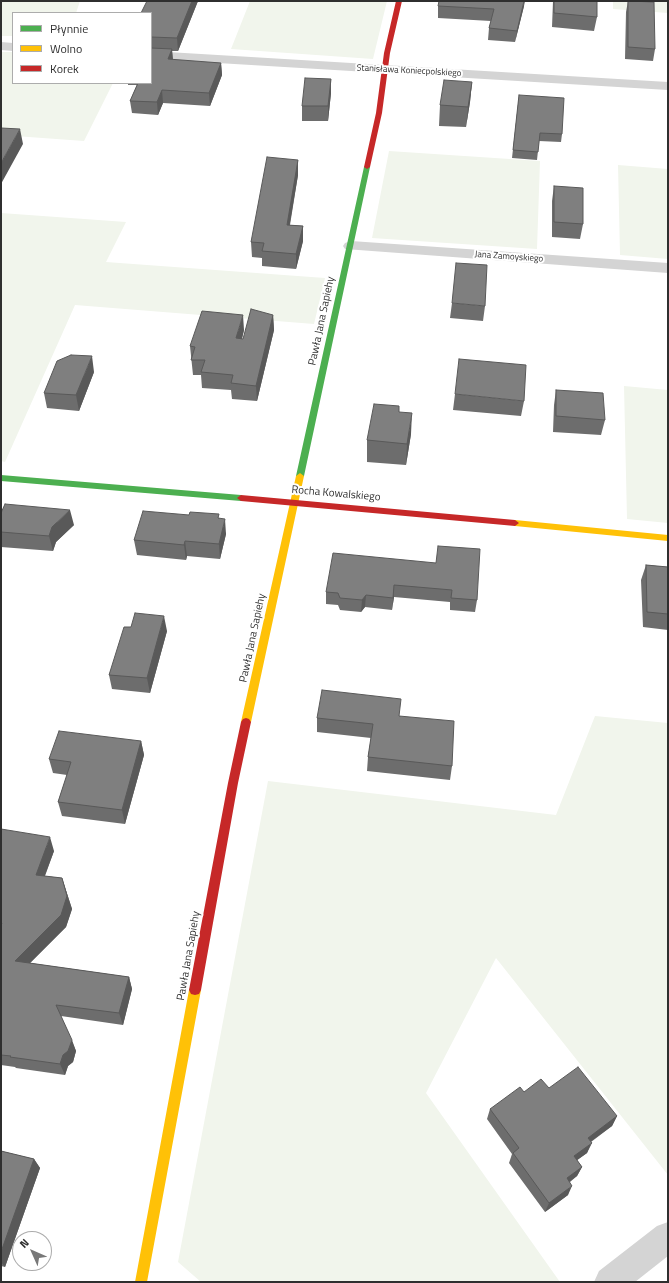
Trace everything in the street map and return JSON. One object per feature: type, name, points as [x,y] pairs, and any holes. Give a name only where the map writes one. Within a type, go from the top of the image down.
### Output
[{"type":"street","name":"Pawła Jana Sapiehy","points":[[142,1282],[233,783],[351,246],[379,113],[387,53],[399,1]]},
{"type":"street","points":[[1,46],[12,47]]},
{"type":"street","name":"Stanisława Koniecpolskiego","points":[[152,55],[668,86]]},
{"type":"street","name":"Jana Zamoyskiego","points":[[351,246],[668,268]]},
{"type":"street","name":"Rocha Kowalskiego","points":[[1,478],[294,502],[668,538]]},
{"type":"street","points":[[610,1282],[668,1237]]},
{"type":"shaded area","points":[[1,1],[80,1],[76,12],[12,12],[12,36],[1,36]]},
{"type":"shaded area","points":[[250,1],[387,1],[373,59],[231,49]]},
{"type":"shaded area","points":[[613,1],[668,1],[668,13],[613,9]]},
{"type":"shaded area","points":[[1,52],[12,52],[12,84],[112,84],[84,141],[1,135]]},
{"type":"shaded area","points":[[389,151],[540,161],[537,249],[372,238]]},
{"type":"shaded area","points":[[618,165],[668,169],[668,259],[620,255]]},
{"type":"shaded area","points":[[1,213],[126,222],[106,262],[325,278],[314,324],[75,305],[5,462],[1,461]]},
{"type":"shaded area","points":[[624,386],[668,390],[668,523],[627,519]]},
{"type":"shaded area","points":[[595,716],[668,723],[668,1175],[496,958],[426,1093],[560,1282],[201,1282],[178,1262],[268,781],[556,815]]},
{"type":"building","points":[[147,1],[192,1],[177,38],[152,37],[152,12],[142,12]]},
{"type":"building","points":[[439,1],[524,1],[517,31],[489,28],[494,9],[438,6]]},
{"type":"building","points":[[554,1],[597,1],[597,17],[554,13]]},
{"type":"building","points":[[628,1],[654,2],[655,49],[628,47]]},
{"type":"building","points":[[152,48],[172,49],[168,59],[221,63],[209,93],[162,90],[157,102],[130,101],[138,84],[152,84]]},
{"type":"building","points":[[305,78],[331,79],[328,106],[302,106]]},
{"type":"building","points":[[444,80],[472,82],[468,107],[440,105]]},
{"type":"building","points":[[519,95],[564,98],[562,134],[540,133],[538,152],[513,150]]},
{"type":"building","points":[[1,128],[20,129],[1,163]]},
{"type":"building","points":[[267,157],[298,160],[287,225],[303,226],[296,254],[262,251],[264,243],[251,242]]},
{"type":"building","points":[[554,186],[583,188],[583,224],[554,222]]},
{"type":"building","points":[[456,263],[487,265],[485,306],[452,303]]},
{"type":"building","points":[[251,309],[273,315],[256,386],[231,383],[233,375],[201,372],[205,360],[191,360],[195,347],[190,346],[202,311],[243,315],[236,338],[243,339]]},
{"type":"building","points":[[71,355],[92,356],[76,395],[44,393],[57,361]]},
{"type":"building","points":[[459,359],[526,365],[524,401],[455,394]]},
{"type":"building","points":[[556,390],[603,393],[605,420],[556,416]]},
{"type":"building","points":[[374,404],[399,406],[399,412],[412,413],[407,444],[367,440]]},
{"type":"building","points":[[5,504],[70,510],[52,527],[49,536],[1,532],[1,513]]},
{"type":"building","points":[[143,511],[189,515],[190,512],[219,514],[218,518],[225,519],[219,544],[185,541],[184,545],[134,540]]},
{"type":"building","points":[[438,546],[480,549],[477,600],[451,598],[452,590],[394,585],[393,598],[366,595],[362,600],[340,598],[338,593],[326,592],[333,553],[436,563]]},
{"type":"building","points":[[646,565],[668,567],[668,614],[647,612]]},
{"type":"building","points":[[135,613],[164,616],[147,678],[109,675],[124,627],[131,627]]},
{"type":"building","points":[[322,690],[401,699],[399,716],[454,721],[452,766],[368,757],[373,724],[317,718]]},
{"type":"building","points":[[59,731],[141,741],[122,810],[58,802],[71,762],[49,759]]},
{"type":"building","points":[[1,829],[50,837],[36,875],[62,878],[67,896],[61,915],[15,961],[129,977],[119,1013],[56,1005],[72,1040],[68,1051],[63,1055],[60,1064],[1,1055]]},
{"type":"building","points":[[578,1067],[617,1116],[588,1138],[592,1143],[574,1156],[582,1167],[567,1178],[572,1186],[549,1203],[513,1153],[519,1148],[490,1109],[520,1087],[524,1092],[541,1079],[549,1088]]},
{"type":"building","points":[[1,1151],[34,1159],[1,1252]]},
{"type":"traffic: fast","points":[[300,476],[367,167]]},
{"type":"traffic: fast","points":[[1,478],[241,498]]},
{"type":"traffic: slow","points":[[246,722],[300,476]]},
{"type":"traffic: slow","points":[[515,523],[668,538]]},
{"type":"traffic: slow","points":[[141,1282],[195,990]]},
{"type":"traffic: jam","points":[[367,167],[379,113],[387,53],[399,1]]},
{"type":"traffic: jam","points":[[241,498],[515,523]]},
{"type":"traffic: jam","points":[[195,990],[233,783],[246,722]]}]
